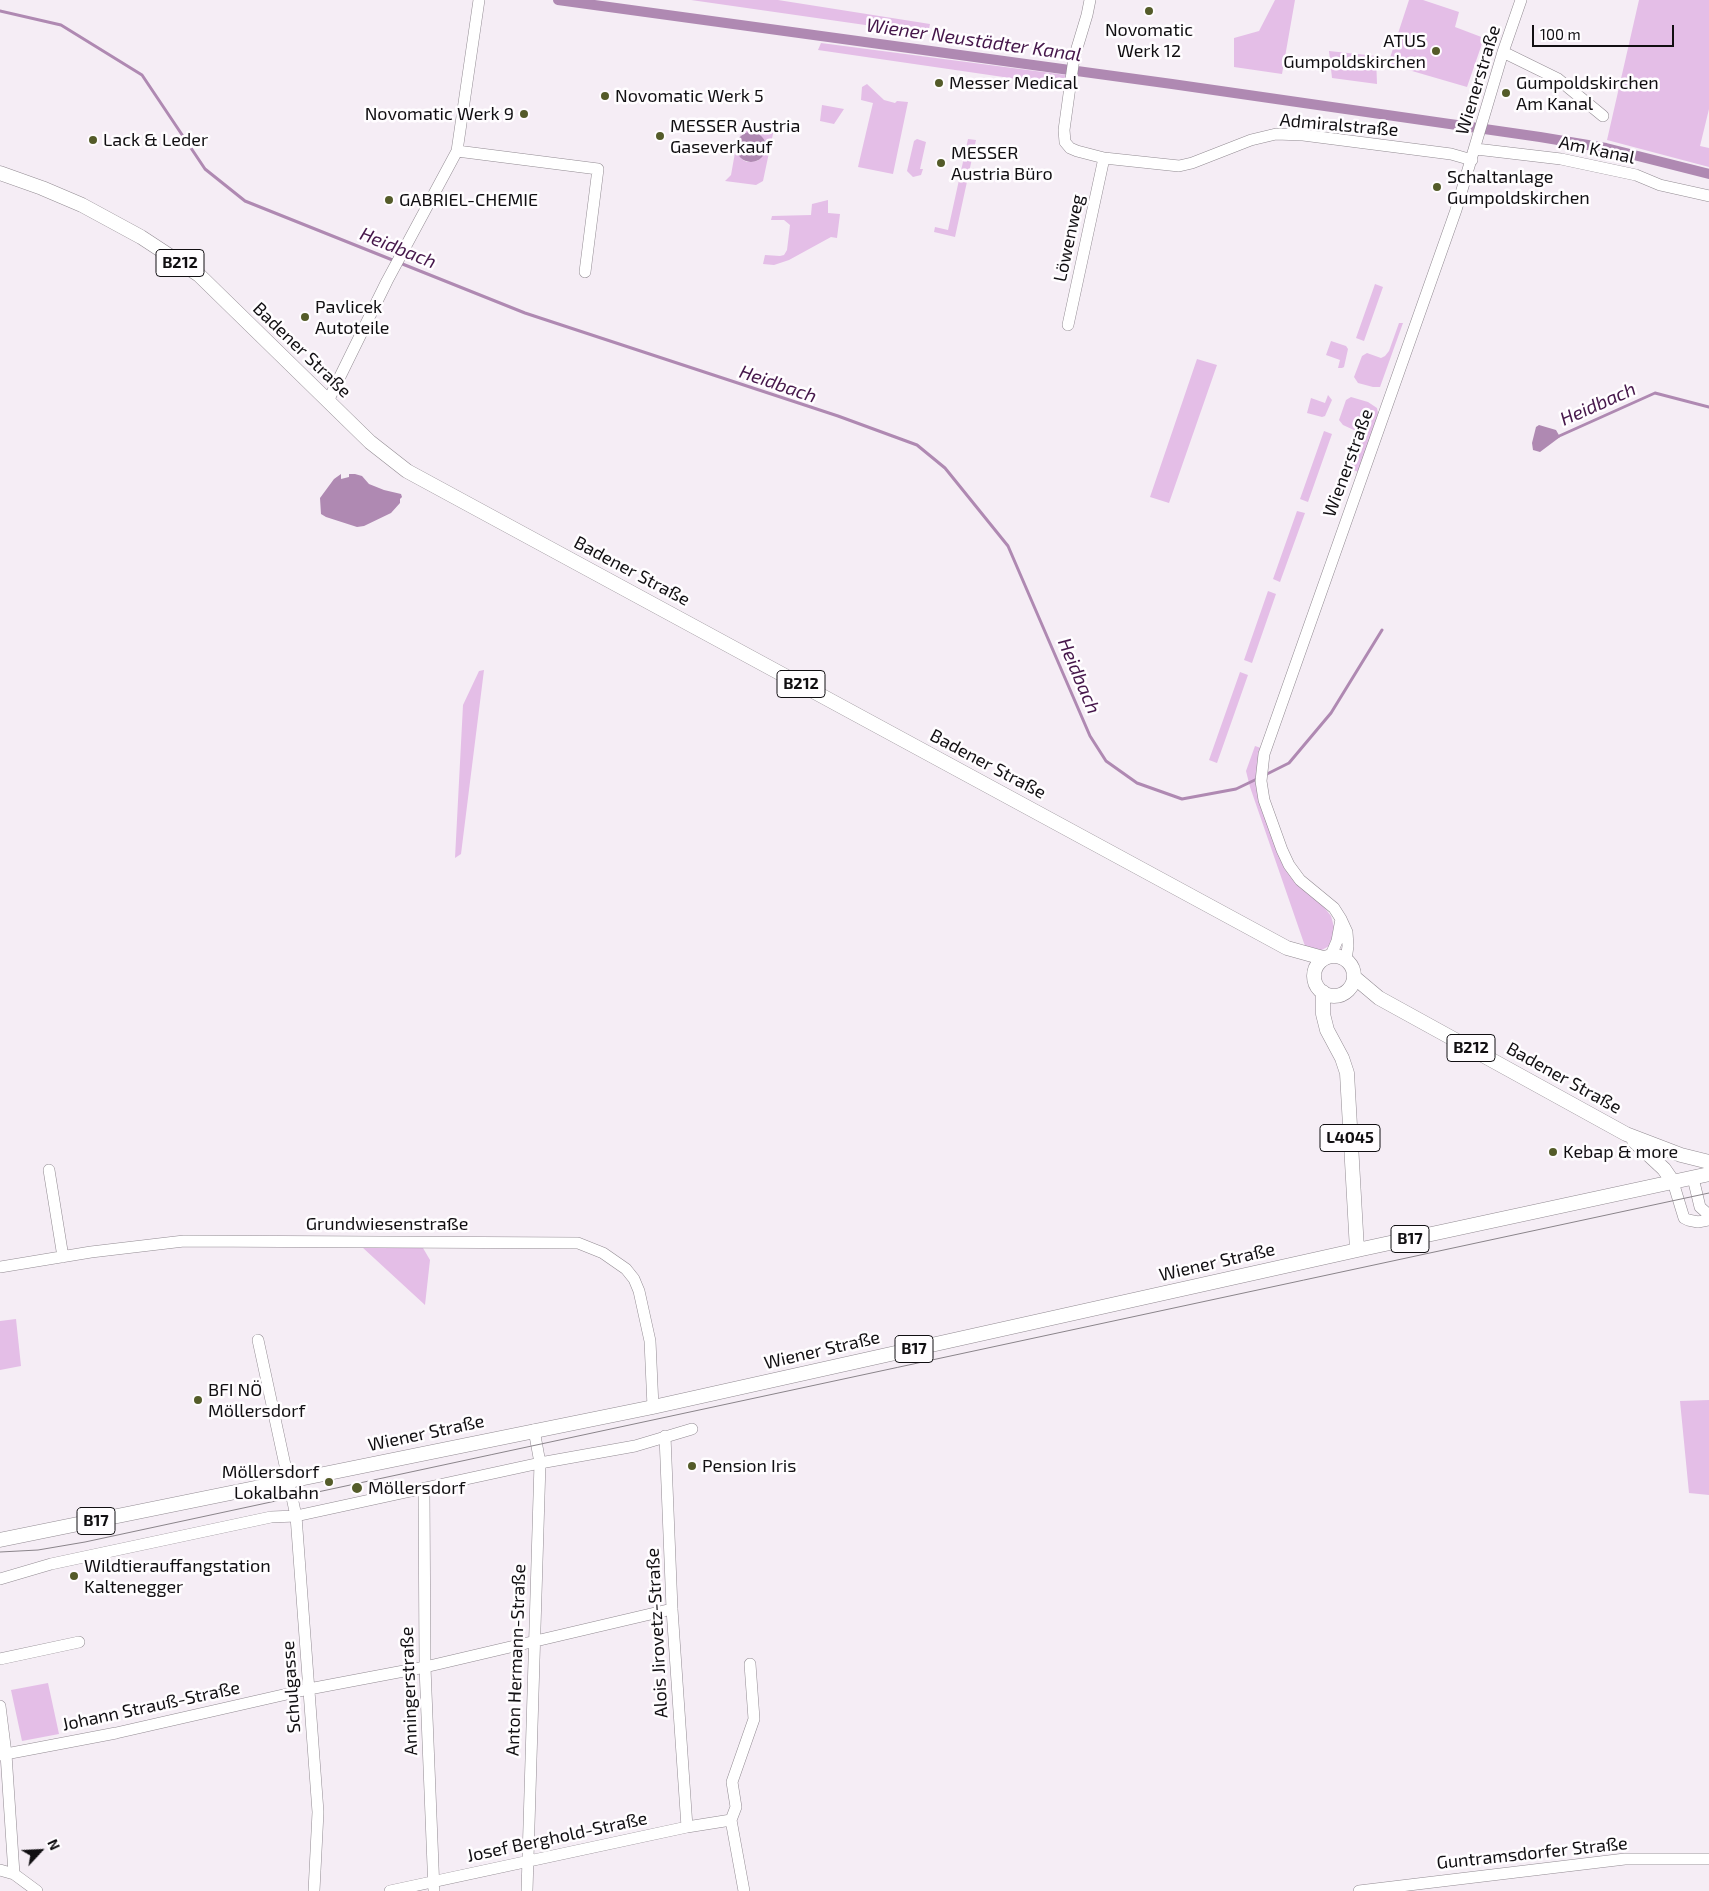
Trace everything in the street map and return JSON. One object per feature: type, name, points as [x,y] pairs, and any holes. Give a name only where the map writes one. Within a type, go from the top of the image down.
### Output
[{"type":"main road","name":"Badener Straße","points":[[0,173],[82,205],[141,237],[199,275],[370,442],[407,471],[1287,948],[1314,973]]},
{"type":"main road","name":"Badener Straße","points":[[1287,948],[1327,957]]},
{"type":"main road","name":"B212","points":[[1327,957],[1340,956],[1346,960],[1351,966],[1354,977]]},
{"type":"main road","points":[[1314,973],[1317,965],[1327,957]]},
{"type":"main road","name":"B212","points":[[1314,973],[1314,980],[1323,992],[1330,995],[1342,994]]},
{"type":"main road","name":"Badener Straße","points":[[1354,977],[1379,998],[1626,1134]]},
{"type":"main road","points":[[1327,1030],[1330,1017],[1342,994],[1352,985],[1354,977]]},
{"type":"main road","name":"L4045","points":[[1323,992],[1323,1014],[1327,1030],[1342,1058],[1346,1073],[1357,1250]]},
{"type":"main road","name":"Badener Straße","points":[[1342,994],[1379,998]]},
{"type":"main road","name":"B212","points":[[1626,1134],[1681,1156],[1709,1162]]},
{"type":"main road","name":"B212","points":[[1626,1134],[1664,1169],[1673,1182]]},
{"type":"main road","name":"Wiener Straße","points":[[0,1540],[653,1407],[1357,1250],[1709,1174]]},
{"type":"street","name":"Admiralstraße","points":[[1090,0],[1073,62],[1064,130],[1065,142],[1070,148],[1104,158],[1179,166],[1192,163],[1251,140],[1276,134],[1302,135],[1451,154],[1472,160]]},
{"type":"street","name":"Wienerstraße","points":[[1346,960],[1347,932],[1341,919],[1334,908],[1300,880],[1289,865],[1264,800],[1261,782],[1262,765],[1267,742],[1456,210],[1503,52],[1521,0]]},
{"type":"street","points":[[328,401],[387,281],[457,151],[479,1]]},
{"type":"street","points":[[1503,52],[1558,79],[1603,116]]},
{"type":"street","name":"Am Kanal","points":[[1477,144],[1628,173],[1660,186],[1709,196]]},
{"type":"street","points":[[457,151],[598,169],[585,272]]},
{"type":"street","name":"Löwenweg","points":[[1068,325],[1104,158]]},
{"type":"street","points":[[1327,957],[1337,941],[1341,919]]},
{"type":"street","points":[[49,1170],[63,1257]]},
{"type":"street","points":[[1693,1178],[1700,1207],[1709,1215]]},
{"type":"street","points":[[1673,1182],[1684,1218],[1698,1222],[1709,1220]]},
{"type":"street","name":"Grundwiesenstraße","points":[[0,1267],[184,1241],[578,1243],[603,1253],[626,1270],[634,1279],[639,1291],[650,1341],[653,1407]]},
{"type":"street","name":"Schulgasse","points":[[258,1340],[296,1516],[318,1812],[314,1891]]},
{"type":"street","points":[[0,1579],[51,1564],[271,1517],[296,1516],[540,1463],[635,1446],[692,1429]]},
{"type":"street","name":"Anton Hermann-Straße","points":[[527,1891],[540,1463],[534,1430]]},
{"type":"street","name":"Alois Jirovetz-Straße","points":[[665,1436],[672,1609],[687,1827]]},
{"type":"street","name":"Anningerstraße","points":[[424,1489],[425,1667],[433,1886]]},
{"type":"street","name":"Johann Strauß-Straße","points":[[3,1754],[116,1733],[309,1689],[425,1667],[672,1609]]},
{"type":"street","points":[[0,1659],[79,1642]]},
{"type":"street","points":[[744,1891],[731,1820],[736,1807],[732,1782],[754,1719],[750,1664]]},
{"type":"street","points":[[0,1706],[14,1874]]},
{"type":"street","name":"Josef Berghold-Straße","points":[[390,1891],[433,1886],[527,1861],[687,1827],[731,1820]]},
{"type":"street","name":"Guntramsdorfer Straße","points":[[1359,1891],[1625,1860],[1709,1859]]},
{"type":"street","points":[[0,1870],[14,1874],[38,1891]]},
{"type":"shaded area","points":[[691,0],[778,0],[930,24],[928,34]]},
{"type":"shaded area","points":[[1275,0],[1295,0],[1282,74],[1234,67],[1234,38],[1259,31]]},
{"type":"shaded area","name":"ATUS Gumpoldskirchen","points":[[1409,0],[1423,0],[1459,12],[1455,27],[1484,38],[1467,87],[1388,64]]},
{"type":"shaded area","points":[[1639,0],[1709,0],[1709,109],[1700,146],[1709,148],[1709,167],[1607,140]]},
{"type":"shaded area","points":[[821,43],[1066,75],[1065,86],[818,50]]},
{"type":"shaded area","name":"ATUS Gumpoldskirchen","points":[[1329,51],[1376,56],[1377,84],[1332,78]]},
{"type":"shaded area","points":[[867,84],[884,100],[895,103],[897,101],[908,102],[893,174],[858,167],[873,103],[861,100],[862,87]]},
{"type":"shaded area","points":[[822,105],[844,109],[834,124],[820,121]]},
{"type":"shaded area","points":[[746,125],[774,129],[763,181],[756,185],[725,181],[731,175],[736,147],[737,153],[747,162],[757,161],[766,150],[766,145],[742,134],[739,137]]},
{"type":"shaded area","points":[[751,132],[762,136],[766,147],[762,158],[751,162],[740,158],[736,147],[740,136]]},
{"type":"shaded area","points":[[917,139],[926,142],[920,169],[923,169],[921,175],[913,177],[907,171],[914,141]]},
{"type":"shaded area","points":[[968,139],[976,140],[955,237],[934,232],[935,227],[948,230]]},
{"type":"shaded area","points":[[828,200],[828,213],[840,214],[837,238],[831,237],[789,260],[774,265],[763,264],[765,255],[780,256],[784,255],[787,250],[790,225],[784,220],[771,220],[772,216],[811,215],[812,204]]},
{"type":"shaded area","points":[[1375,284],[1383,287],[1364,341],[1356,338]]},
{"type":"shaded area","points":[[1399,323],[1403,323],[1380,387],[1358,383],[1354,377],[1362,356],[1367,353],[1381,358],[1385,356],[1389,351]]},
{"type":"shaded area","points":[[1331,341],[1346,346],[1348,349],[1344,367],[1342,368],[1338,368],[1340,360],[1326,355]]},
{"type":"shaded area","points":[[1197,359],[1217,365],[1169,503],[1150,497]]},
{"type":"shaded area","points":[[1328,395],[1332,400],[1325,416],[1307,413],[1311,398],[1325,403]]},
{"type":"shaded area","points":[[1351,397],[1368,402],[1377,408],[1378,413],[1359,472],[1350,469],[1359,436],[1356,431],[1343,425],[1339,420],[1346,400]]},
{"type":"shaded area","points":[[1539,425],[1556,430],[1560,437],[1540,452],[1533,450],[1532,443],[1536,427]]},
{"type":"shaded area","points":[[1324,431],[1332,434],[1308,502],[1300,499]]},
{"type":"shaded area","points":[[341,474],[341,479],[349,477],[349,474],[362,476],[369,484],[401,494],[400,503],[391,513],[364,526],[357,527],[326,517],[321,514],[320,498],[334,479]]},
{"type":"shaded area","points":[[1297,511],[1305,513],[1280,582],[1273,579]]},
{"type":"shaded area","points":[[1268,591],[1276,594],[1252,663],[1244,660]]},
{"type":"shaded area","points":[[484,670],[461,854],[455,858],[463,705],[479,671]]},
{"type":"shaded area","points":[[1240,672],[1248,675],[1217,763],[1209,760]]},
{"type":"shaded area","points":[[1255,746],[1261,748],[1256,786],[1261,808],[1275,845],[1331,916],[1334,927],[1333,939],[1329,946],[1320,951],[1306,949],[1250,787],[1246,771]]},
{"type":"shaded area","points":[[362,1247],[423,1248],[430,1260],[425,1305]]},
{"type":"shaded area","points":[[16,1319],[21,1366],[0,1370],[0,1321]]},
{"type":"shaded area","points":[[1709,1400],[1709,1495],[1689,1493],[1680,1401]]},
{"type":"shaded area","points":[[48,1683],[59,1734],[22,1741],[11,1690]]},
{"type":"waterway","name":"Wiener Neustädter Kanal","points":[[558,0],[1172,84],[1540,137],[1606,148],[1709,174]]},
{"type":"waterway","name":"Heidbach","points":[[0,11],[61,25],[142,75],[205,169],[245,201],[525,313],[838,416],[917,445],[945,468],[1008,546],[1090,736],[1106,761],[1137,783],[1182,799],[1236,789],[1259,778]]},
{"type":"waterway","name":"Heidbach","points":[[1557,437],[1655,393],[1709,407]]},
{"type":"waterway","name":"Heidbach","points":[[1265,775],[1289,763],[1331,713],[1382,630]]},
{"type":"tram line","points":[[0,1552],[38,1550],[85,1542],[1709,1193]]},
{"type":"place","name":"Novomatic Werk 12","points":[[1149,11]]},
{"type":"place","name":"ATUS Gumpoldskirchen","points":[[1436,51]]},
{"type":"place","name":"Messer Medical","points":[[939,83]]},
{"type":"place","name":"Gumpoldskirchen Am Kanal","points":[[1506,93]]},
{"type":"place","name":"Novomatic Werk 5","points":[[605,96]]},
{"type":"place","name":"Novomatic Werk 9","points":[[524,114]]},
{"type":"place","name":"MESSER Austria Gaseverkauf","points":[[660,136]]},
{"type":"place","name":"Lack & Leder","points":[[93,140]]},
{"type":"place","name":"MESSER Austria Büro","points":[[941,163]]},
{"type":"place","name":"Schaltanlage Gumpoldskirchen","points":[[1437,187]]},
{"type":"place","name":"GABRIEL-CHEMIE","points":[[389,200]]},
{"type":"place","name":"Pavlicek Autoteile","points":[[305,317]]},
{"type":"place","name":"Kebap & more","points":[[1553,1152]]},
{"type":"place","name":"BFI NÖ Möllersdorf","points":[[198,1400]]},
{"type":"place","name":"Pension Iris","points":[[692,1466]]},
{"type":"place","name":"Möllersdorf Lokalbahn","points":[[329,1482]]},
{"type":"place","name":"Möllersdorf","points":[[357,1488]]},
{"type":"place","name":"Wildtierauffangstation Kaltenegger","points":[[74,1576]]}]
